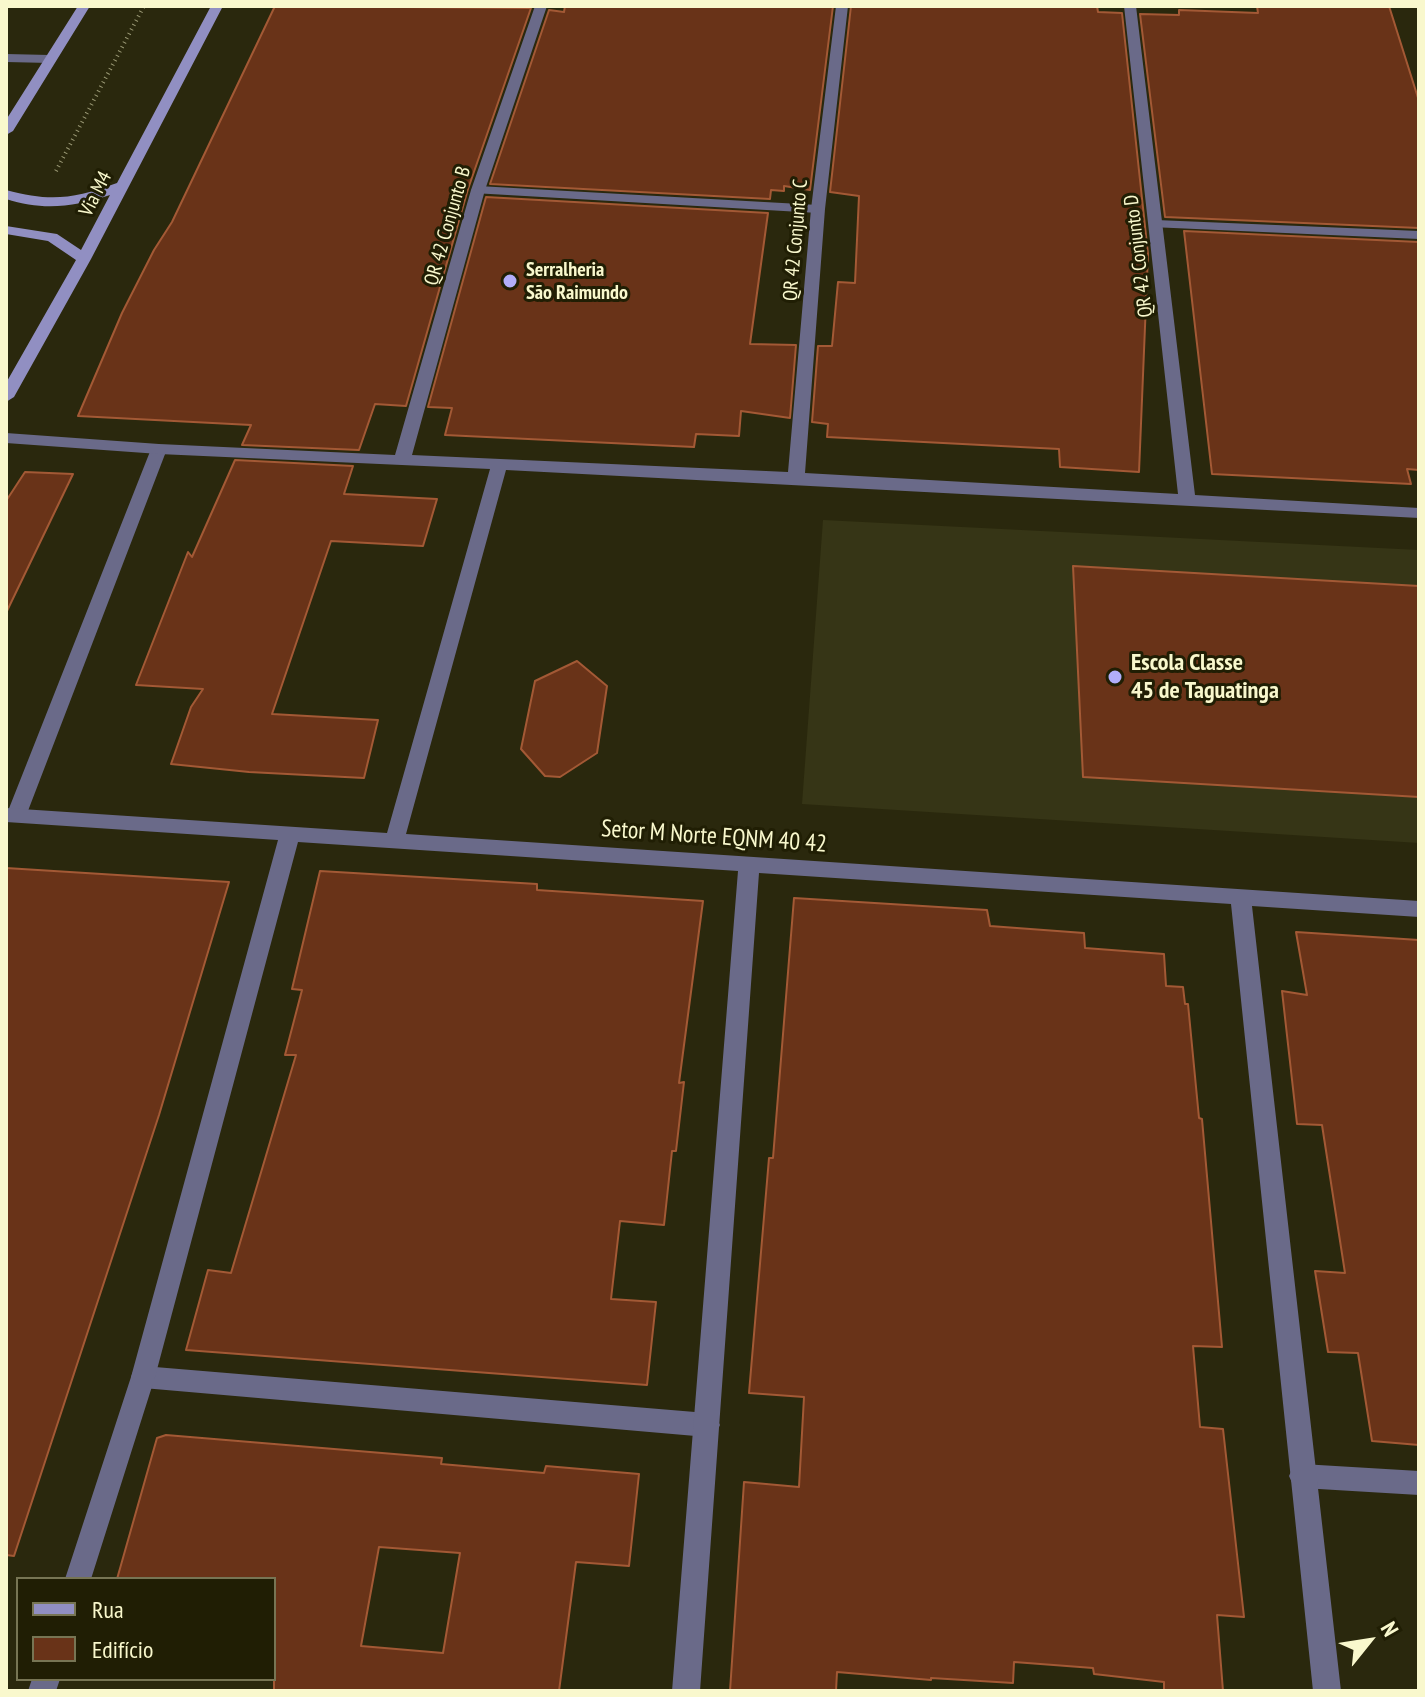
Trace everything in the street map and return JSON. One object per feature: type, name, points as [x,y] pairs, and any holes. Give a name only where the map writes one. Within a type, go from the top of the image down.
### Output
[{"type":"main road","points":[[6,131],[84,6]]},
{"type":"main road","name":"Via M4","points":[[6,397],[84,259],[217,6]]},
{"type":"main road","points":[[6,194],[38,204],[81,201],[122,186]]},
{"type":"main road","points":[[6,230],[52,237],[84,259]]},
{"type":"street","name":"QR 42 Conjunto B","points":[[402,460],[478,190],[541,6]]},
{"type":"street","name":"QR 42 Conjunto C","points":[[796,478],[818,209],[842,6]]},
{"type":"street","name":"QR 42 Conjunto D","points":[[1130,6],[1187,501]]},
{"type":"street","points":[[6,58],[50,59]]},
{"type":"street","points":[[478,190],[818,209]]},
{"type":"street","points":[[1156,224],[1419,235]]},
{"type":"street","points":[[6,438],[159,449],[796,478],[1419,513]]},
{"type":"street","points":[[11,816],[159,449]]},
{"type":"street","points":[[394,842],[499,466]]},
{"type":"street","name":"Setor M Norte EQNM 40 42","points":[[11,816],[1419,909]]},
{"type":"street","points":[[79,1577],[143,1377],[290,834]]},
{"type":"street","points":[[686,1691],[749,865]]},
{"type":"street","points":[[1241,898],[1327,1691]]},
{"type":"street","points":[[143,1377],[707,1425]]},
{"type":"street","points":[[1302,1476],[1419,1483]]},
{"type":"path","points":[[38,204],[144,6]]},
{"type":"shaded area","name":"Escola Classe 45 de Taguatinga","points":[[823,520],[1419,550],[1419,843],[802,804]]},
{"type":"building","points":[[275,6],[531,8],[468,189],[406,406],[375,404],[359,450],[242,445],[251,425],[78,416],[122,313],[172,222]]},
{"type":"building","points":[[565,6],[833,6],[810,190],[784,186],[784,191],[771,190],[770,199],[490,184],[549,10],[564,12]]},
{"type":"building","points":[[851,6],[1097,6],[1098,12],[1122,13],[1148,254],[1139,472],[1060,467],[1059,449],[827,437],[828,424],[812,422],[818,346],[832,346],[838,282],[855,283],[859,196],[830,192]]},
{"type":"building","points":[[1257,6],[1389,6],[1419,101],[1419,228],[1165,217],[1140,14],[1179,15],[1179,10],[1258,13]]},
{"type":"building","points":[[486,197],[768,213],[750,344],[796,345],[790,418],[741,411],[739,436],[696,434],[694,447],[445,435],[452,408],[428,407]]},
{"type":"building","points":[[1184,231],[1419,242],[1419,470],[1407,469],[1411,484],[1212,474]]},
{"type":"building","points":[[235,460],[353,466],[344,494],[437,499],[423,546],[331,541],[272,714],[378,720],[364,778],[171,764],[191,707],[203,689],[136,685],[188,552],[192,557]]},
{"type":"building","points":[[25,472],[73,474],[6,613],[6,501]]},
{"type":"building","points":[[1073,566],[1419,586],[1419,797],[1083,777]]},
{"type":"building","points":[[577,661],[607,686],[597,753],[560,777],[545,776],[521,749],[535,681]]},
{"type":"building","points":[[6,868],[229,882],[159,1115],[14,1556],[6,1555]]},
{"type":"building","points":[[320,871],[537,884],[537,890],[703,901],[679,1083],[684,1082],[676,1151],[672,1151],[664,1225],[620,1221],[611,1299],[656,1302],[647,1385],[186,1350],[208,1270],[231,1273],[296,1055],[285,1055],[302,990],[292,989]]},
{"type":"building","points":[[794,898],[987,910],[990,926],[1084,933],[1085,948],[1164,954],[1166,986],[1183,987],[1185,1004],[1188,1004],[1199,1118],[1202,1119],[1222,1347],[1193,1346],[1200,1427],[1223,1429],[1244,1617],[1217,1615],[1223,1691],[1164,1691],[1164,1682],[1094,1674],[1093,1668],[1014,1662],[1013,1683],[837,1672],[836,1691],[730,1691],[744,1482],[799,1487],[804,1397],[749,1393],[769,1158],[773,1158]]},
{"type":"building","points":[[1296,932],[1419,940],[1419,1445],[1372,1441],[1358,1353],[1328,1352],[1315,1271],[1345,1273],[1322,1125],[1297,1124],[1282,991],[1307,995]]},
{"type":"building","points":[[166,1435],[442,1458],[441,1464],[544,1473],[546,1466],[639,1474],[629,1566],[576,1562],[559,1691],[274,1691],[276,1577],[118,1577],[157,1438]],"holes":[[[379,1547],[460,1553],[443,1653],[361,1646]]]},
{"type":"place","name":"Serralheria São Raimundo","points":[[510,281]]},
{"type":"place","name":"Escola Classe 45 de Taguatinga","points":[[1115,677]]}]
